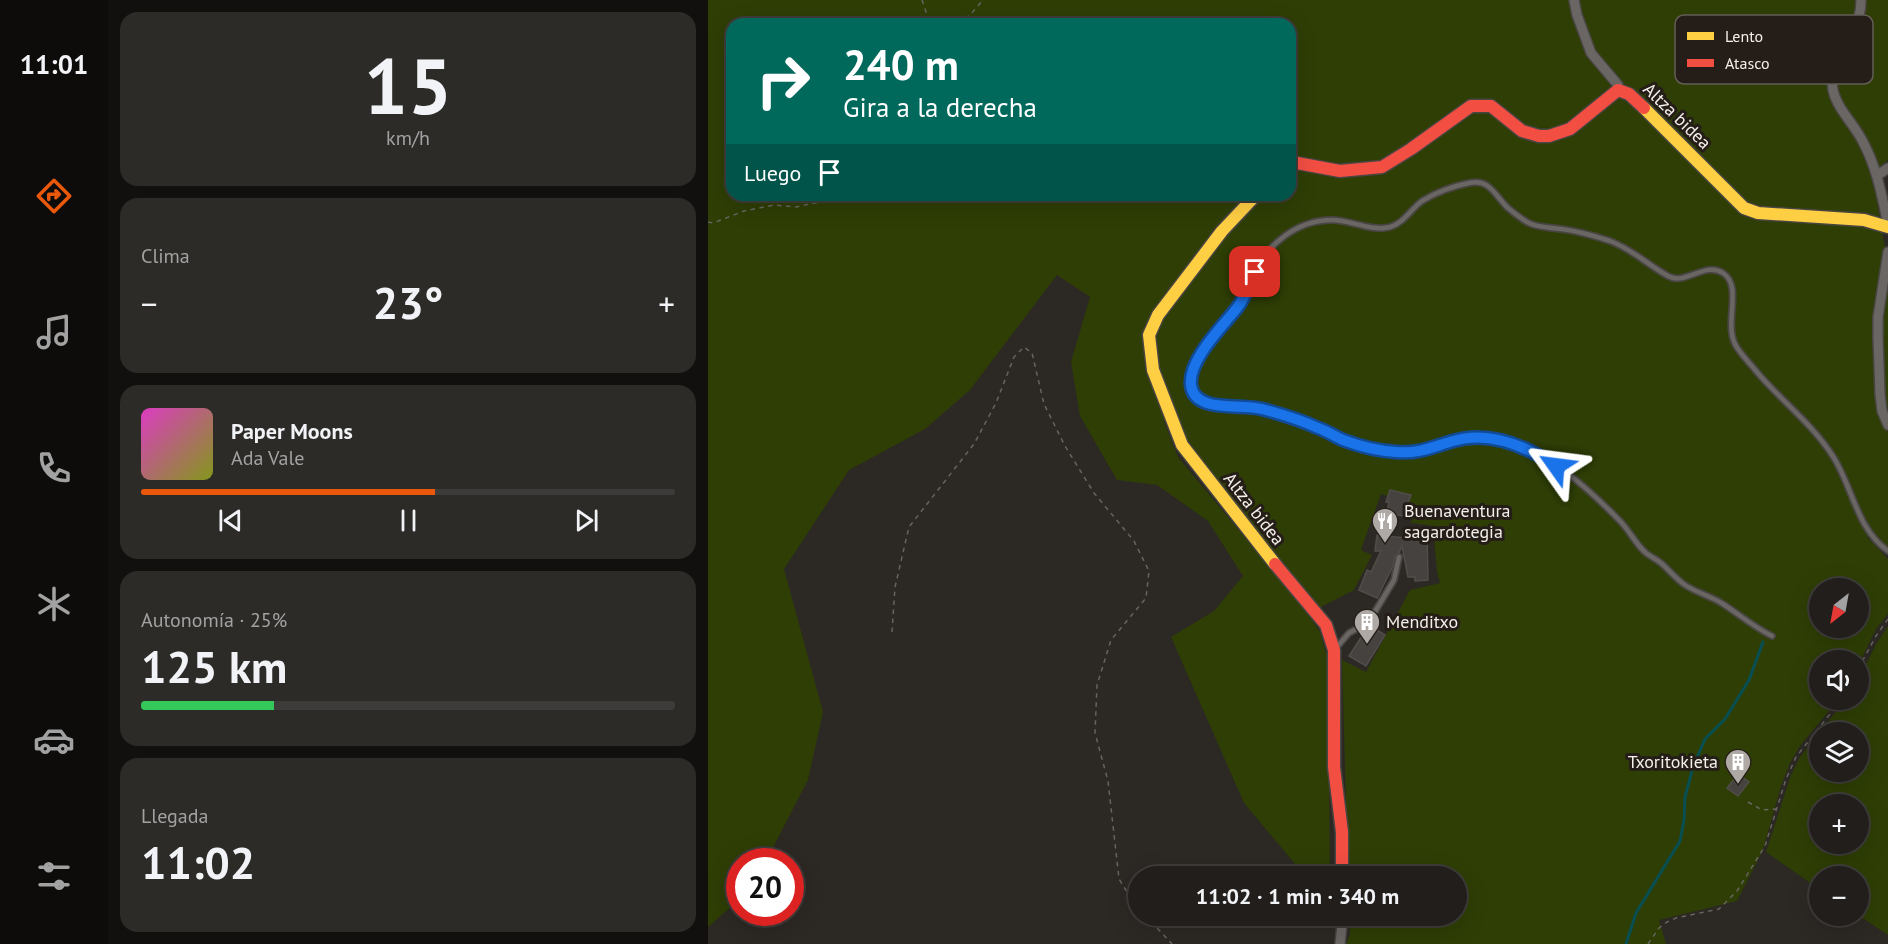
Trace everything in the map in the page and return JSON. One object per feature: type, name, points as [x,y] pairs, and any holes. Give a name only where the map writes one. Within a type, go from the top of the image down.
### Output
[{"type":"street","points":[[1575,0],[1577,15],[1591,53],[1618,85],[1618,90]]},
{"type":"street","points":[[1858,15],[1861,0]]},
{"type":"street","points":[[1833,84],[1833,92],[1863,141],[1878,175],[1888,226]]},
{"type":"street","name":"Altza bidea","points":[[1296,164],[1340,171],[1382,167],[1471,106],[1491,106],[1511,124],[1528,135],[1548,137],[1569,130],[1618,90],[1629,94],[1744,208],[1758,213],[1864,220],[1888,226]]},
{"type":"street","points":[[1878,175],[1888,168]]},
{"type":"street","name":"Altza bidea","points":[[1250,201],[1222,231],[1158,315],[1149,336],[1153,370],[1182,445],[1256,541],[1326,625],[1334,650],[1334,767],[1341,832],[1342,866]]},
{"type":"street","points":[[1888,252],[1878,317],[1878,338],[1880,394],[1882,411],[1888,425]]},
{"type":"street","points":[[1340,944],[1342,926]]},
{"type":"lane","points":[[1772,636],[1710,596],[1687,587],[1658,560],[1646,553],[1623,524],[1570,475],[1542,456],[1520,445],[1497,439],[1478,438],[1455,440],[1417,453],[1379,450],[1343,440],[1318,427],[1260,408],[1241,405],[1222,407],[1211,405],[1201,400],[1191,386],[1195,366],[1220,326],[1238,307],[1260,263],[1274,245],[1291,231],[1302,224],[1336,220],[1385,229],[1402,221],[1419,203],[1431,196],[1469,183],[1481,182],[1488,184],[1505,205],[1528,222],[1543,228],[1563,229],[1614,242],[1671,279],[1680,279],[1711,269],[1720,271],[1728,277],[1733,285],[1730,321],[1736,347],[1781,400],[1810,426],[1836,460],[1866,530],[1888,551]]},
{"type":"lane","points":[[1334,650],[1349,633],[1362,626],[1373,615],[1394,580],[1399,557]]},
{"type":"path","points":[[922,0],[928,18]]},
{"type":"path","points":[[966,18],[983,0]]},
{"type":"path","points":[[708,222],[713,223],[744,210],[774,205],[796,207],[824,201]]},
{"type":"path","points":[[892,632],[896,587],[909,527],[974,444],[996,403],[1014,357],[1024,347],[1032,353],[1044,404],[1065,446],[1094,493],[1134,540],[1149,571],[1146,598],[1110,640],[1096,685],[1095,733],[1108,781],[1119,879],[1128,894]]},
{"type":"path","points":[[1868,650],[1888,619]]},
{"type":"path","points":[[1648,944],[1659,928],[1667,922],[1719,909],[1737,891],[1765,846],[1791,766],[1833,710]]},
{"type":"path","points":[[1748,802],[1762,810],[1777,809]]},
{"type":"path","points":[[1155,926],[1172,944]]},
{"type":"green space","points":[[708,0],[1888,0],[1888,160],[1872,173],[1885,248],[1874,318],[1877,409],[1888,432],[1888,548],[1866,536],[1888,559],[1888,614],[1876,629],[1866,650],[1809,650],[1809,710],[1830,710],[1820,722],[1809,722],[1809,735],[1790,763],[1781,786],[1763,850],[1737,901],[1659,920],[1666,944],[1346,944],[1350,934],[1350,926],[1467,926],[1467,866],[1348,866],[1342,660],[1366,672],[1410,590],[1440,583],[1433,526],[1411,523],[1415,504],[1381,494],[1361,550],[1372,555],[1354,590],[1319,608],[1186,444],[1171,409],[1164,422],[1178,457],[1301,605],[1320,632],[1328,660],[1330,866],[1297,866],[1244,803],[1171,637],[1214,611],[1243,576],[1208,521],[1157,485],[1117,480],[1080,416],[1071,362],[1090,297],[1057,275],[970,390],[925,429],[849,470],[784,569],[823,712],[808,780],[773,848],[726,848],[726,911],[708,927]]},
{"type":"green space","points":[[1888,280],[1888,415],[1883,393],[1881,321]]},
{"type":"green space","points":[[1888,626],[1888,935],[1869,922],[1869,866],[1809,866],[1809,882],[1766,852],[1791,775],[1809,746],[1809,782],[1869,782],[1869,722],[1828,722],[1837,710],[1869,710],[1869,658]]},
{"type":"building","points":[[1390,490],[1411,495],[1403,516],[1387,513],[1389,502],[1386,502]]},
{"type":"building","points":[[1427,532],[1428,580],[1415,581],[1415,577],[1408,577],[1402,546],[1399,553],[1395,555],[1393,566],[1377,598],[1359,590],[1367,570],[1371,572],[1381,551],[1375,551],[1377,535],[1406,538],[1406,535]]},
{"type":"building","name":"Menditxo","points":[[1369,625],[1385,635],[1366,666],[1349,656]]},
{"type":"building","name":"Txoritokieta","points":[[1738,774],[1749,782],[1738,796],[1727,788]]},
{"type":"waterway","points":[[1626,944],[1636,913],[1680,841],[1685,797],[1693,767],[1705,739],[1725,719],[1749,680],[1763,642]]},
{"type":"traffic: slow","points":[[1644,108],[1744,208],[1758,213],[1864,220],[1888,227]]},
{"type":"traffic: slow","points":[[1250,201],[1222,231],[1158,315],[1149,335],[1153,370],[1182,445],[1275,564]]},
{"type":"traffic: jam","points":[[1296,164],[1340,171],[1382,167],[1471,106],[1491,106],[1522,131],[1539,136],[1549,136],[1570,129],[1618,90],[1629,94],[1644,108]]},
{"type":"traffic: jam","points":[[1275,564],[1326,625],[1334,650],[1334,767],[1342,832],[1342,866]]},
{"type":"place","name":"Buenaventura sagardotegia","points":[[1385,544]]},
{"type":"place","name":"Menditxo","points":[[1367,645]]},
{"type":"place","name":"Txoritokieta","points":[[1738,785]]},
{"type":"route","points":[[1255,272],[1238,307],[1209,341],[1195,366],[1191,386],[1201,400],[1222,407],[1241,405],[1260,408],[1318,427],[1343,440],[1379,450],[1417,453],[1455,440],[1497,439],[1520,445],[1556,466]]}]
